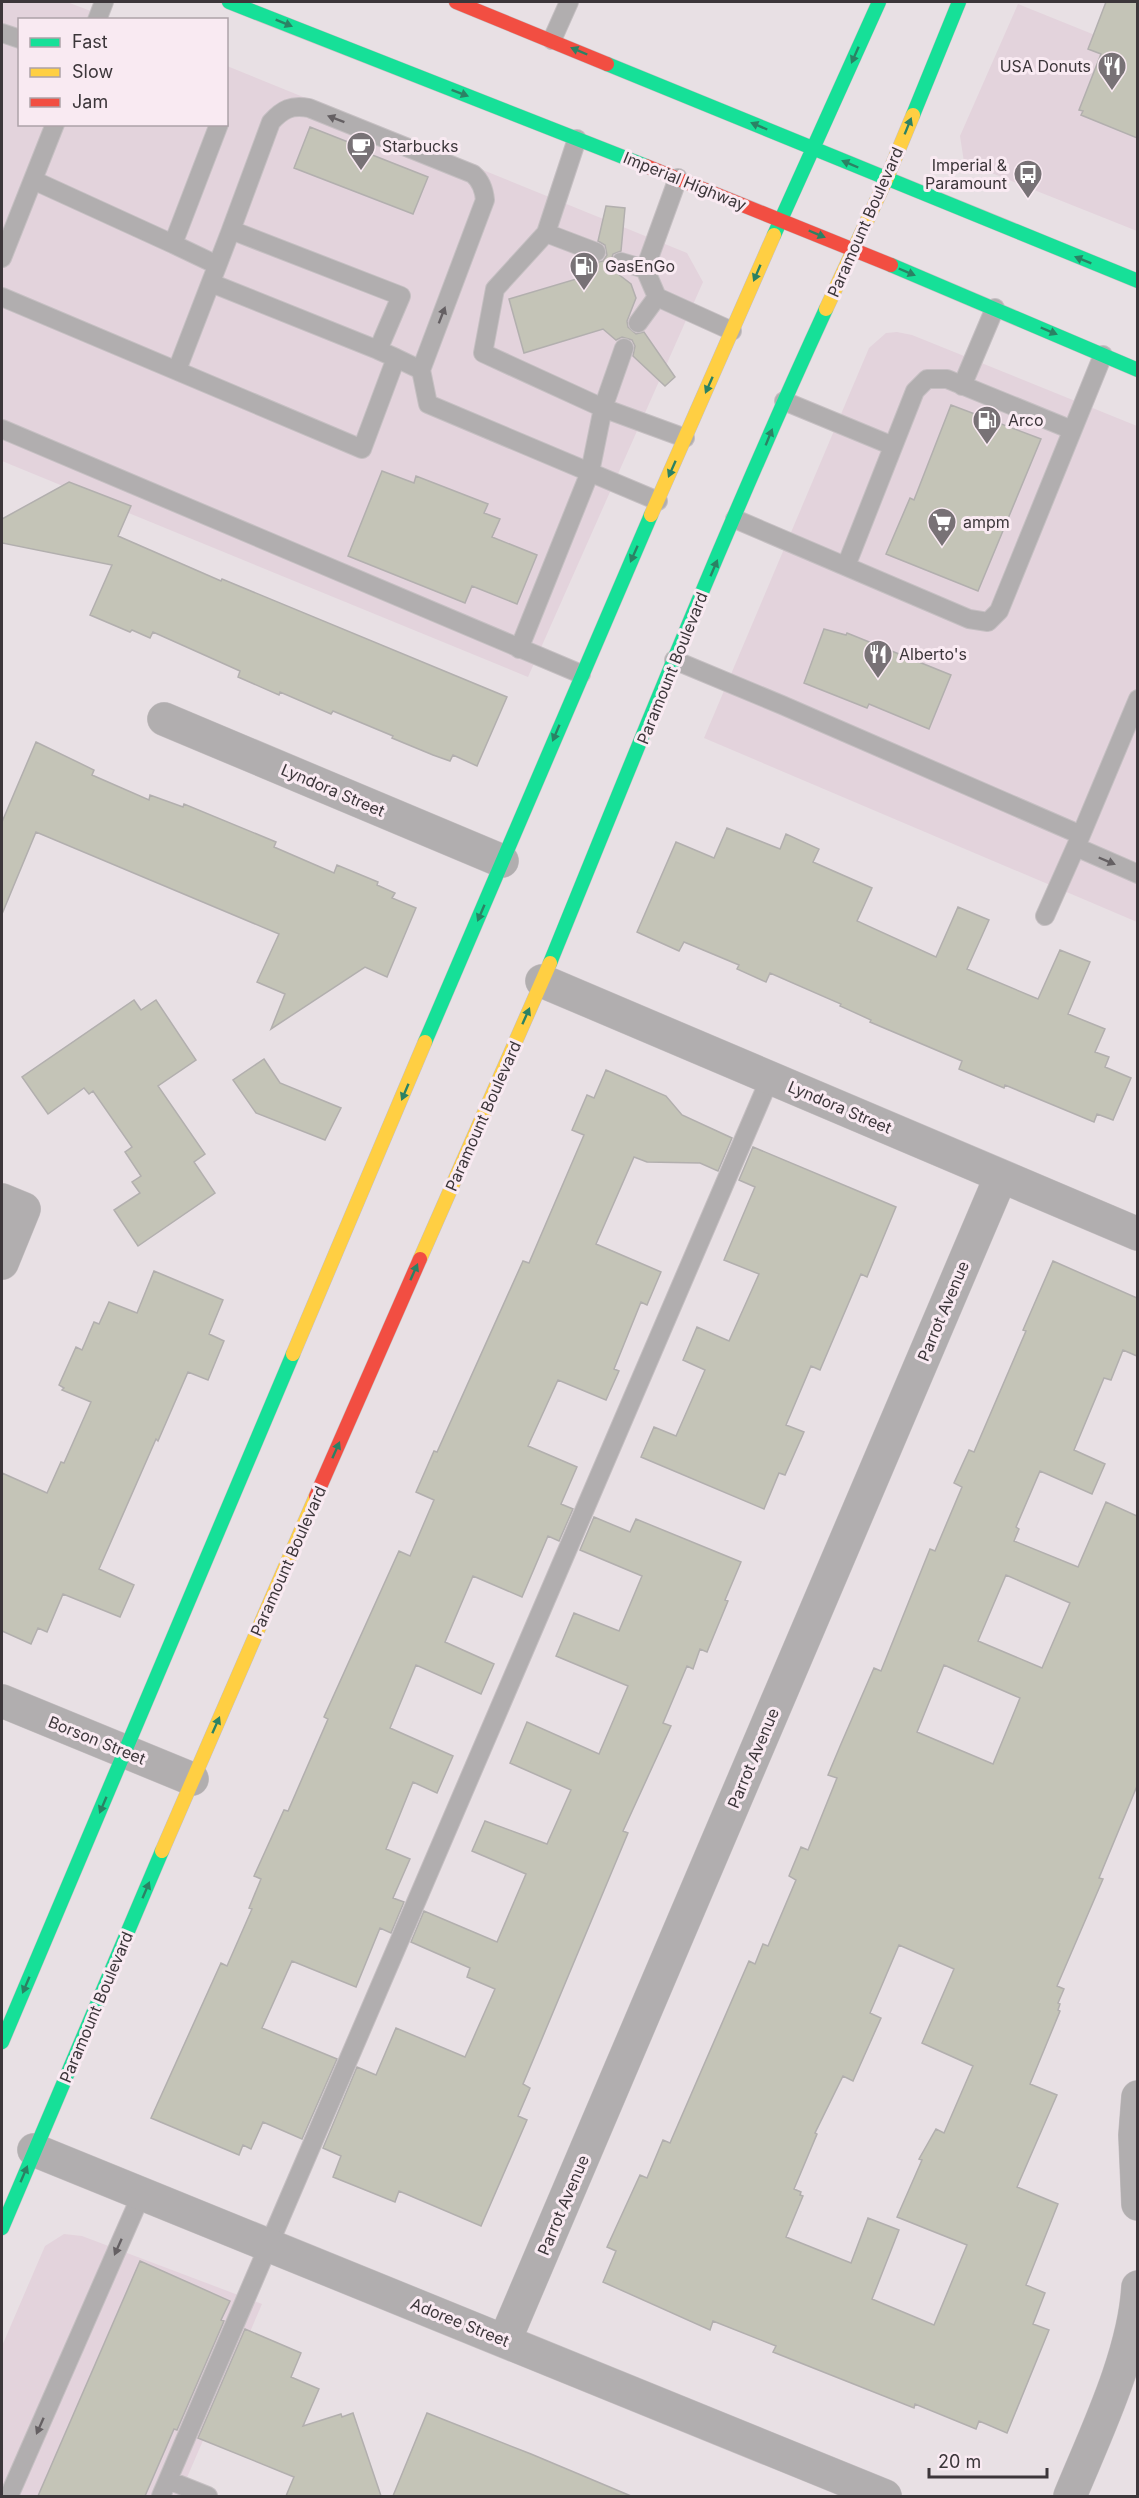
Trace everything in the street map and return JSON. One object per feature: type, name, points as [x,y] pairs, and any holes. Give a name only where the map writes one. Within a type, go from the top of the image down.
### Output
[{"type":"main road","name":"Imperial Highway","points":[[229,2],[780,219],[1137,370]]},
{"type":"main road","points":[[456,2],[1137,282]]},
{"type":"main road","points":[[2,2042],[581,674],[780,219],[879,2]]},
{"type":"main road","name":"Paramount Boulevard","points":[[2,2228],[192,1779],[542,981],[784,400],[886,180],[959,2]]},
{"type":"street","name":"Lyndora Street","points":[[164,719],[502,861]]},
{"type":"street","name":"Lyndora Street","points":[[542,981],[1137,1234]]},
{"type":"street","name":"Parrot Avenue","points":[[505,2340],[1001,1176]]},
{"type":"street","points":[[2,1263],[13,1205]]},
{"type":"street","name":"Borson Street","points":[[2,1701],[192,1779]]},
{"type":"street","points":[[1137,2097],[1135,2135],[1137,2204]]},
{"type":"street","name":"Adoree Street","points":[[34,2150],[885,2496]]},
{"type":"street","points":[[1070,2496],[1126,2351],[1137,2303],[1137,2287]]},
{"type":"lane","points":[[98,18],[104,2]]},
{"type":"lane","points":[[552,40],[568,2]]},
{"type":"lane","points":[[2,33],[18,38]]},
{"type":"lane","points":[[177,370],[271,123],[284,110],[294,106],[309,108],[473,174],[484,190],[485,200],[421,370],[428,404],[658,501]]},
{"type":"lane","points":[[2,258],[54,126]]},
{"type":"lane","points":[[173,244],[218,126]]},
{"type":"lane","points":[[577,139],[546,233],[495,289],[483,352],[603,408],[685,438]]},
{"type":"lane","points":[[678,178],[645,269],[657,297],[732,331]]},
{"type":"lane","points":[[33,180],[173,244],[214,274],[421,370]]},
{"type":"lane","points":[[231,230],[401,296],[378,350]]},
{"type":"lane","points":[[546,233],[596,252]]},
{"type":"lane","points":[[621,262],[645,269]]},
{"type":"lane","points":[[2,297],[362,448],[396,358]]},
{"type":"lane","points":[[638,323],[657,297]]},
{"type":"lane","points":[[962,386],[995,308]]},
{"type":"lane","points":[[519,649],[590,472],[603,408],[624,348]]},
{"type":"lane","points":[[735,519],[969,619],[988,622],[999,611],[1103,355]]},
{"type":"lane","points":[[846,566],[915,391],[927,379],[947,379],[1072,430]]},
{"type":"lane","points":[[784,400],[893,446]]},
{"type":"lane","points":[[2,429],[581,674]]},
{"type":"lane","points":[[674,660],[782,705],[1078,841],[1137,874]]},
{"type":"lane","points":[[1045,916],[1137,699]]},
{"type":"lane","points":[[208,2496],[165,2488],[770,1078]]},
{"type":"lane","points":[[9,2496],[142,2193]]},
{"type":"shaded area","points":[[2,2],[67,2],[109,18],[18,18],[18,126],[228,126],[228,66],[687,253],[703,282],[528,677],[2,461]]},
{"type":"shaded area","points":[[1018,4],[1137,52],[1137,231],[964,162],[960,136]]},
{"type":"shaded area","points":[[897,332],[912,335],[1137,426],[1137,922],[704,738],[869,348],[886,333]]},
{"type":"shaded area","points":[[64,2234],[82,2236],[262,2304],[179,2496],[2,2496],[2,2346],[45,2246]]},
{"type":"building","points":[[1106,2],[1137,2],[1137,138],[1081,115],[1083,111],[1079,110],[1101,54],[1088,49]]},
{"type":"building","name":"Starbucks","points":[[310,127],[348,142],[347,145],[428,177],[413,214],[294,168]]},
{"type":"building","name":"GasEnGo","points":[[606,206],[625,208],[621,251],[613,254],[610,264],[613,270],[631,284],[636,298],[627,321],[628,327],[636,334],[644,332],[675,377],[665,386],[633,356],[635,346],[632,340],[622,337],[616,340],[603,329],[524,353],[509,299],[590,275],[593,263],[603,261],[607,255],[605,245],[598,241]]},
{"type":"building","points":[[951,405],[1041,439],[978,591],[886,554],[910,498],[914,500]]},
{"type":"building","points":[[382,471],[414,483],[416,476],[488,504],[484,513],[500,519],[492,537],[537,555],[517,604],[472,586],[465,603],[348,556]]},
{"type":"building","points":[[69,482],[131,506],[118,536],[221,581],[222,579],[507,697],[477,766],[453,755],[450,761],[433,755],[333,711],[331,714],[280,692],[279,695],[238,677],[240,671],[153,632],[150,638],[90,615],[112,565],[2,543],[2,519]]},
{"type":"building","name":"Alberto's","points":[[824,629],[846,635],[847,633],[951,675],[929,729],[869,704],[867,708],[804,683]]},
{"type":"building","points":[[36,742],[94,770],[92,775],[149,800],[150,795],[183,807],[184,804],[276,842],[274,847],[334,873],[337,865],[378,882],[377,885],[395,893],[392,898],[416,908],[387,977],[365,967],[271,1029],[285,994],[257,982],[279,934],[36,832],[2,914],[2,822]]},
{"type":"building","points":[[727,828],[780,849],[786,834],[819,849],[813,862],[872,888],[857,921],[936,957],[958,907],[989,920],[967,969],[1038,999],[1060,950],[1090,962],[1068,1014],[1105,1029],[1095,1052],[1109,1057],[1105,1067],[1131,1078],[1113,1120],[1097,1114],[1094,1122],[1005,1085],[1004,1088],[959,1069],[962,1061],[870,1022],[871,1020],[840,1006],[841,1004],[770,973],[766,982],[737,969],[739,965],[684,942],[679,951],[637,932],[676,842],[714,858]]},
{"type":"building","points":[[134,1000],[141,1010],[156,1000],[196,1060],[158,1086],[205,1154],[194,1162],[215,1193],[138,1246],[114,1210],[140,1193],[132,1182],[141,1176],[125,1152],[132,1147],[93,1091],[89,1094],[84,1088],[48,1114],[22,1077]]},
{"type":"building","points":[[264,1059],[280,1083],[341,1108],[325,1140],[256,1113],[233,1080]]},
{"type":"building","points":[[606,1070],[666,1096],[682,1115],[732,1138],[718,1171],[700,1163],[647,1162],[634,1157],[596,1244],[661,1272],[647,1305],[641,1302],[614,1369],[619,1371],[606,1400],[558,1380],[528,1446],[577,1467],[561,1504],[573,1509],[559,1541],[548,1536],[522,1597],[473,1576],[445,1642],[494,1664],[481,1694],[416,1665],[390,1728],[453,1756],[437,1793],[413,1782],[386,1849],[410,1859],[393,1898],[404,1902],[391,1933],[380,1928],[356,1987],[292,1961],[262,2028],[337,2059],[302,2139],[263,2122],[251,2149],[243,2145],[239,2155],[151,2118],[221,1963],[227,1966],[252,1909],[249,1908],[261,1879],[254,1876],[284,1810],[288,1811],[328,1719],[324,1717],[399,1551],[410,1556],[434,1500],[416,1492],[434,1451],[437,1452],[523,1261],[529,1263],[584,1135],[572,1130],[587,1095],[594,1098]]},
{"type":"building","points":[[753,1147],[896,1207],[867,1277],[861,1274],[820,1370],[811,1366],[786,1425],[804,1432],[785,1475],[779,1473],[764,1509],[641,1457],[654,1427],[676,1436],[705,1370],[683,1360],[697,1327],[729,1341],[759,1274],[724,1260],[755,1187],[739,1180]]},
{"type":"building","points":[[1053,1261],[1137,1298],[1137,1356],[1123,1350],[1111,1380],[1104,1378],[1074,1450],[1105,1464],[1092,1494],[1040,1471],[1016,1527],[1019,1529],[1014,1541],[1078,1567],[1106,1502],[1137,1516],[1137,1786],[1099,1878],[1103,1879],[1057,1986],[1064,1989],[1058,2003],[1060,2011],[1030,2084],[1057,2095],[1017,2187],[1058,2204],[1026,2285],[1045,2293],[1033,2324],[1049,2330],[1007,2433],[979,2421],[976,2429],[915,2404],[914,2408],[773,2352],[776,2346],[713,2321],[710,2330],[603,2282],[616,2251],[607,2247],[640,2175],[647,2178],[663,2140],[670,2143],[749,1961],[755,1964],[763,1944],[768,1946],[796,1880],[789,1876],[801,1847],[808,1850],[837,1778],[828,1775],[874,1668],[881,1671],[930,1549],[935,1551],[962,1487],[954,1483],[969,1450],[974,1452],[1026,1331],[1023,1330]],"holes":[[[1006,1575],[1070,1603],[1042,1668],[978,1641]],[[944,1665],[1020,1698],[993,1764],[917,1732]],[[899,1945],[954,1969],[922,2043],[973,2066],[944,2133],[936,2129],[919,2159],[922,2160],[897,2217],[967,2245],[934,2325],[872,2299],[899,2230],[868,2218],[851,2263],[786,2237],[803,2196],[800,2195],[801,2192],[794,2189],[817,2134],[815,2133],[843,2076],[853,2081],[881,2018],[870,2013]]]},
{"type":"building","points":[[154,1271],[223,1300],[209,1334],[224,1341],[208,1380],[188,1372],[99,1569],[134,1585],[120,1617],[63,1594],[47,1632],[38,1628],[31,1644],[2,1631],[2,1473],[47,1493],[61,1462],[64,1463],[91,1402],[62,1390],[64,1388],[59,1385],[76,1347],[82,1350],[94,1322],[99,1324],[109,1302],[137,1313]]},
{"type":"building","points":[[594,1517],[630,1532],[636,1519],[741,1562],[707,1652],[700,1649],[693,1669],[687,1666],[663,1723],[671,1726],[623,1831],[628,1833],[523,2084],[530,2088],[518,2116],[527,2120],[481,2226],[399,2191],[395,2202],[333,2177],[341,2156],[323,2148],[357,2067],[376,2075],[396,2028],[465,2057],[495,1989],[467,1977],[470,1968],[411,1942],[424,1911],[497,1942],[526,1874],[472,1851],[485,1821],[547,1844],[571,1790],[510,1763],[527,1722],[599,1754],[628,1686],[556,1656],[574,1613],[619,1631],[642,1576],[580,1550]]},
{"type":"building","points":[[140,2261],[230,2301],[221,2320],[224,2321],[177,2430],[174,2429],[145,2496],[38,2496]]},
{"type":"building","points":[[245,2329],[301,2353],[291,2377],[319,2389],[303,2426],[341,2414],[342,2417],[353,2413],[381,2496],[286,2496],[294,2477],[198,2438]]},
{"type":"building","points":[[427,2413],[531,2454],[631,2496],[393,2496]]},
{"type":"traffic: fast","points":[[229,2],[646,166]]},
{"type":"traffic: fast","points":[[774,235],[879,2]]},
{"type":"traffic: fast","points":[[913,115],[959,2]]},
{"type":"traffic: fast","points":[[607,64],[1138,281]]},
{"type":"traffic: fast","points":[[891,265],[1138,370]]},
{"type":"traffic: fast","points":[[550,963],[719,553],[826,309]]},
{"type":"traffic: fast","points":[[425,1042],[651,515]]},
{"type":"traffic: fast","points":[[2,2042],[293,1354]]},
{"type":"traffic: fast","points":[[2,2228],[162,1851]]},
{"type":"traffic: slow","points":[[826,309],[886,180],[913,115]]},
{"type":"traffic: slow","points":[[651,515],[774,235]]},
{"type":"traffic: slow","points":[[420,1259],[550,963]]},
{"type":"traffic: slow","points":[[293,1354],[425,1042]]},
{"type":"traffic: slow","points":[[162,1851],[316,1496]]},
{"type":"traffic: jam","points":[[456,2],[607,64]]},
{"type":"traffic: jam","points":[[646,166],[891,265]]},
{"type":"traffic: jam","points":[[316,1496],[420,1259]]},
{"type":"place","name":"USA Donuts","points":[[1112,92]]},
{"type":"place","name":"Starbucks","points":[[361,172]]},
{"type":"place","name":"Imperial & Paramount","points":[[1028,200]]},
{"type":"place","name":"GasEnGo","points":[[584,292]]},
{"type":"place","name":"Arco","points":[[987,446]]},
{"type":"place","name":"ampm","points":[[942,548]]},
{"type":"place","name":"Alberto's","points":[[878,680]]}]
